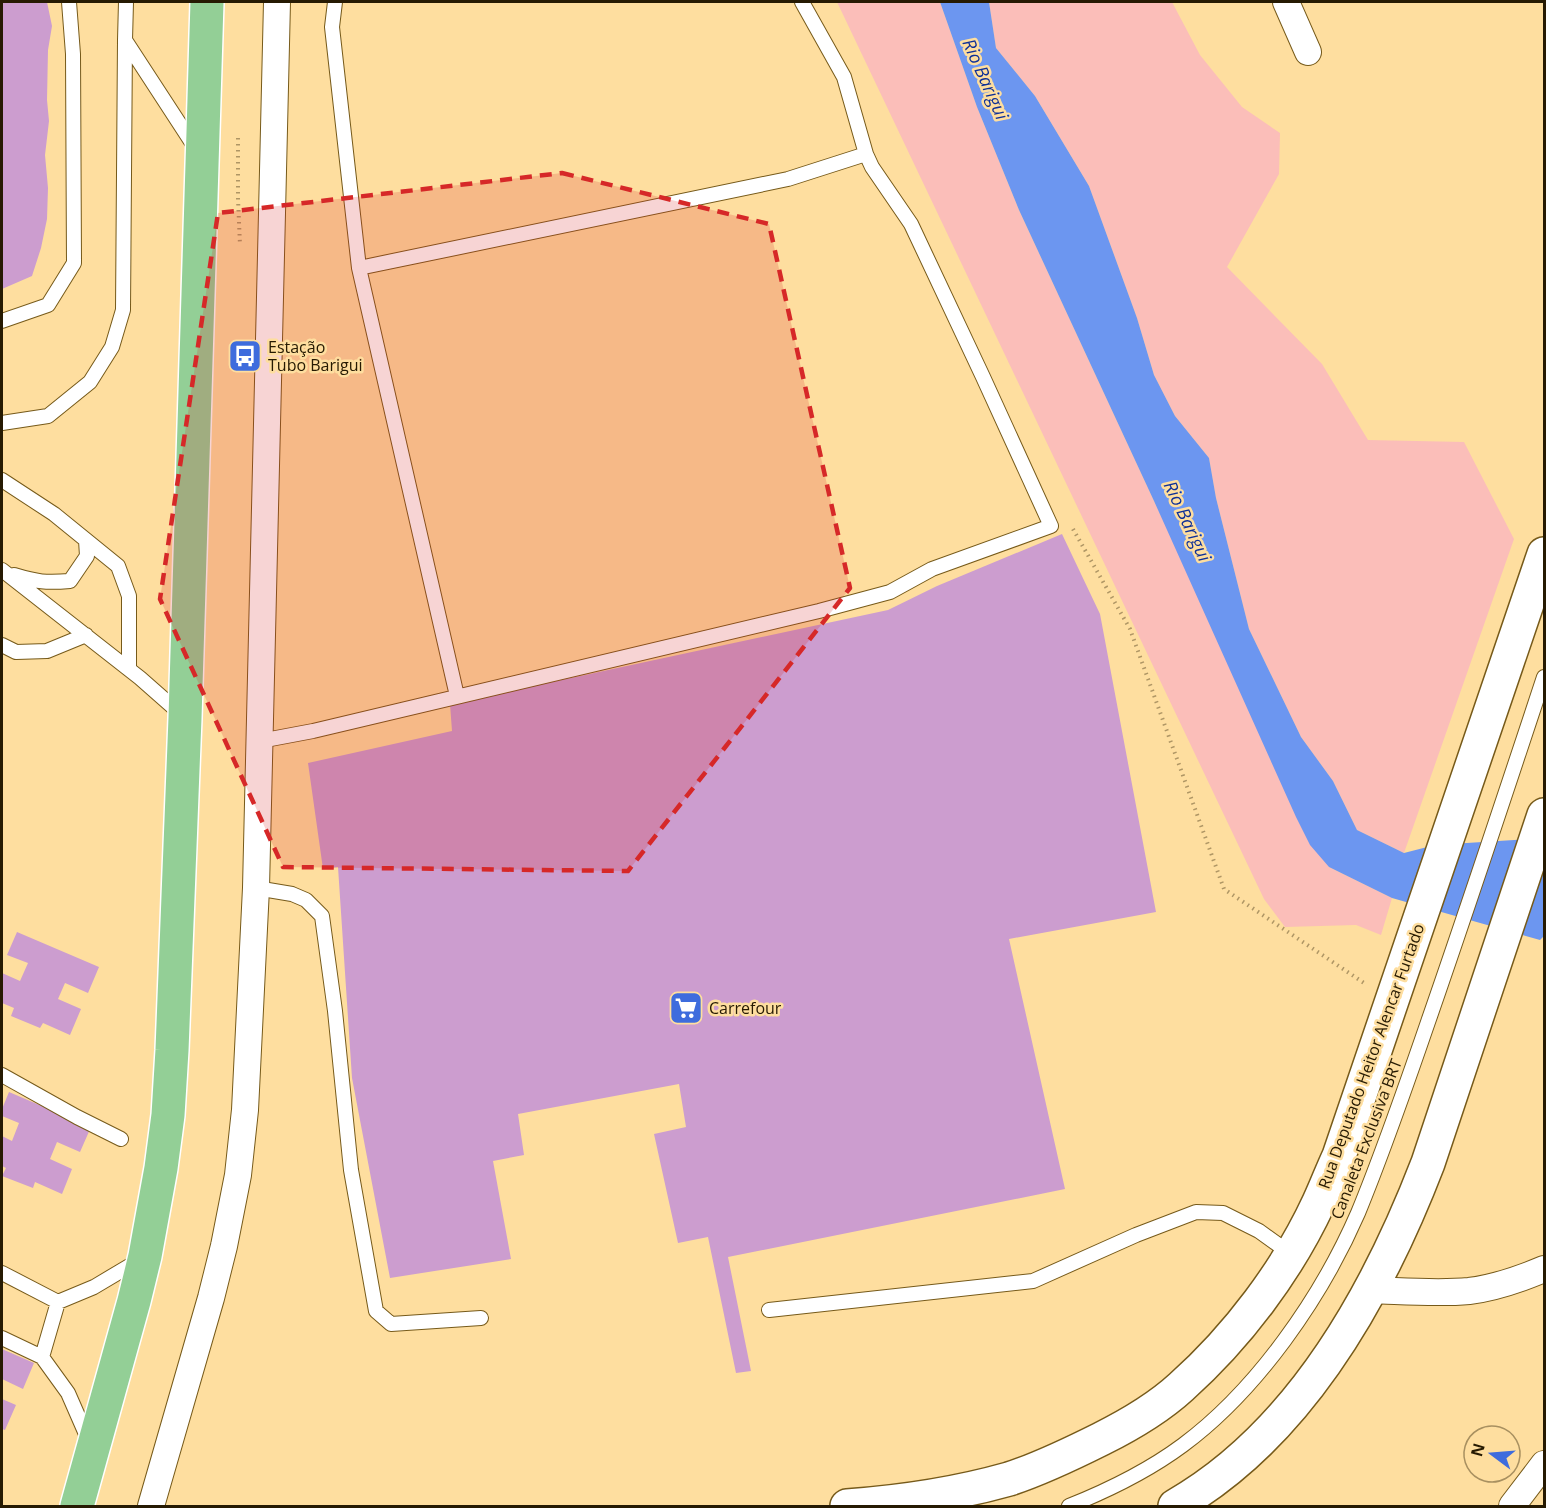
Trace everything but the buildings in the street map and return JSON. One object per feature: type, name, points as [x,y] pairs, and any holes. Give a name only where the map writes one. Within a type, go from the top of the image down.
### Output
[{"type":"main road","points":[[76,1506],[145,1256],[162,1168],[168,1115],[185,718],[207,2]]},
{"type":"street","points":[[151,1506],[224,1246],[238,1175],[246,1099],[256,888],[277,2]]},
{"type":"street","points":[[1286,2],[1308,52]]},
{"type":"street","name":"Rua Deputado Heitor Alencar Furtado","points":[[848,1506],[884,1504],[946,1494],[1011,1478],[1071,1455],[1134,1422],[1180,1388],[1226,1343],[1261,1299],[1291,1254],[1318,1204],[1339,1156],[1545,554]]},
{"type":"street","points":[[1175,1506],[1230,1467],[1272,1429],[1304,1391],[1371,1290],[1412,1205],[1428,1163],[1545,815]]},
{"type":"street","points":[[1371,1290],[1469,1291],[1499,1285],[1545,1269]]},
{"type":"street","points":[[1512,1506],[1545,1464]]},
{"type":"lane","points":[[2,321],[48,305],[74,263],[73,54],[69,2]]},
{"type":"lane","points":[[2,423],[48,416],[90,382],[112,347],[123,310],[126,2]]},
{"type":"lane","points":[[335,2],[332,27],[359,267],[457,696]]},
{"type":"lane","points":[[260,741],[819,611],[890,592],[932,568],[1050,526],[911,224],[866,154],[844,77],[802,2]]},
{"type":"lane","points":[[125,40],[203,160]]},
{"type":"lane","points":[[359,267],[788,179],[866,154]]},
{"type":"lane","points":[[2,480],[54,514],[118,566],[129,597],[129,669]]},
{"type":"lane","points":[[3,570],[38,582],[70,581],[87,556],[86,540]]},
{"type":"lane","points":[[3,570],[129,669],[185,718]]},
{"type":"lane","points":[[2,645],[16,652],[46,651],[86,635]]},
{"type":"lane","name":"Canaleta Exclusiva BRT","points":[[1069,1506],[1128,1480],[1182,1446],[1226,1409],[1265,1366],[1293,1329],[1328,1271],[1357,1215],[1384,1146],[1445,975],[1545,678]]},
{"type":"lane","points":[[256,888],[292,894],[306,900],[321,916],[335,1011],[351,1170],[376,1311],[391,1324],[481,1318]]},
{"type":"lane","points":[[2,1075],[121,1139]]},
{"type":"lane","points":[[769,1310],[1033,1281],[1136,1235],[1196,1212],[1223,1213],[1259,1231],[1291,1254]]},
{"type":"lane","points":[[2,1273],[58,1302],[94,1287],[145,1256]]},
{"type":"lane","points":[[42,1357],[58,1302]]},
{"type":"lane","points":[[2,1338],[42,1357],[68,1394],[93,1450]]},
{"type":"path","points":[[237,129],[240,245]]},
{"type":"path","points":[[1050,526],[1074,530],[1130,629],[1224,889],[1357,979],[1394,999]]},
{"type":"highlighted area","points":[[562,173],[769,224],[850,588],[628,871],[283,867],[160,599],[218,213]]},
{"type":"shaded area","points":[[837,2],[940,2],[977,107],[1019,210],[1154,501],[1329,867],[1392,898],[1381,935],[1356,925],[1285,927],[1264,899]]},
{"type":"shaded area","points":[[989,2],[1172,2],[1200,55],[1242,107],[1280,133],[1279,174],[1227,267],[1322,364],[1368,440],[1464,442],[1514,539],[1404,853],[1357,830],[1333,781],[1301,737],[1249,629],[1216,498],[1209,458],[1175,416],[1154,375],[1137,318],[1089,186],[1035,96],[996,48]]},
{"type":"water","name":"Rio Barigui","points":[[940,2],[989,2],[996,48],[1035,96],[1089,186],[1137,318],[1154,375],[1175,416],[1209,458],[1216,498],[1249,629],[1301,737],[1333,781],[1357,830],[1404,853],[1435,845],[1544,838],[1544,936],[1540,940],[1392,898],[1329,867],[1310,845],[1019,210],[977,107]]},
{"type":"place","name":"Estação Tubo Barigui","points":[[245,356]]},
{"type":"place","name":"Carrefour","points":[[686,1008]]}]
